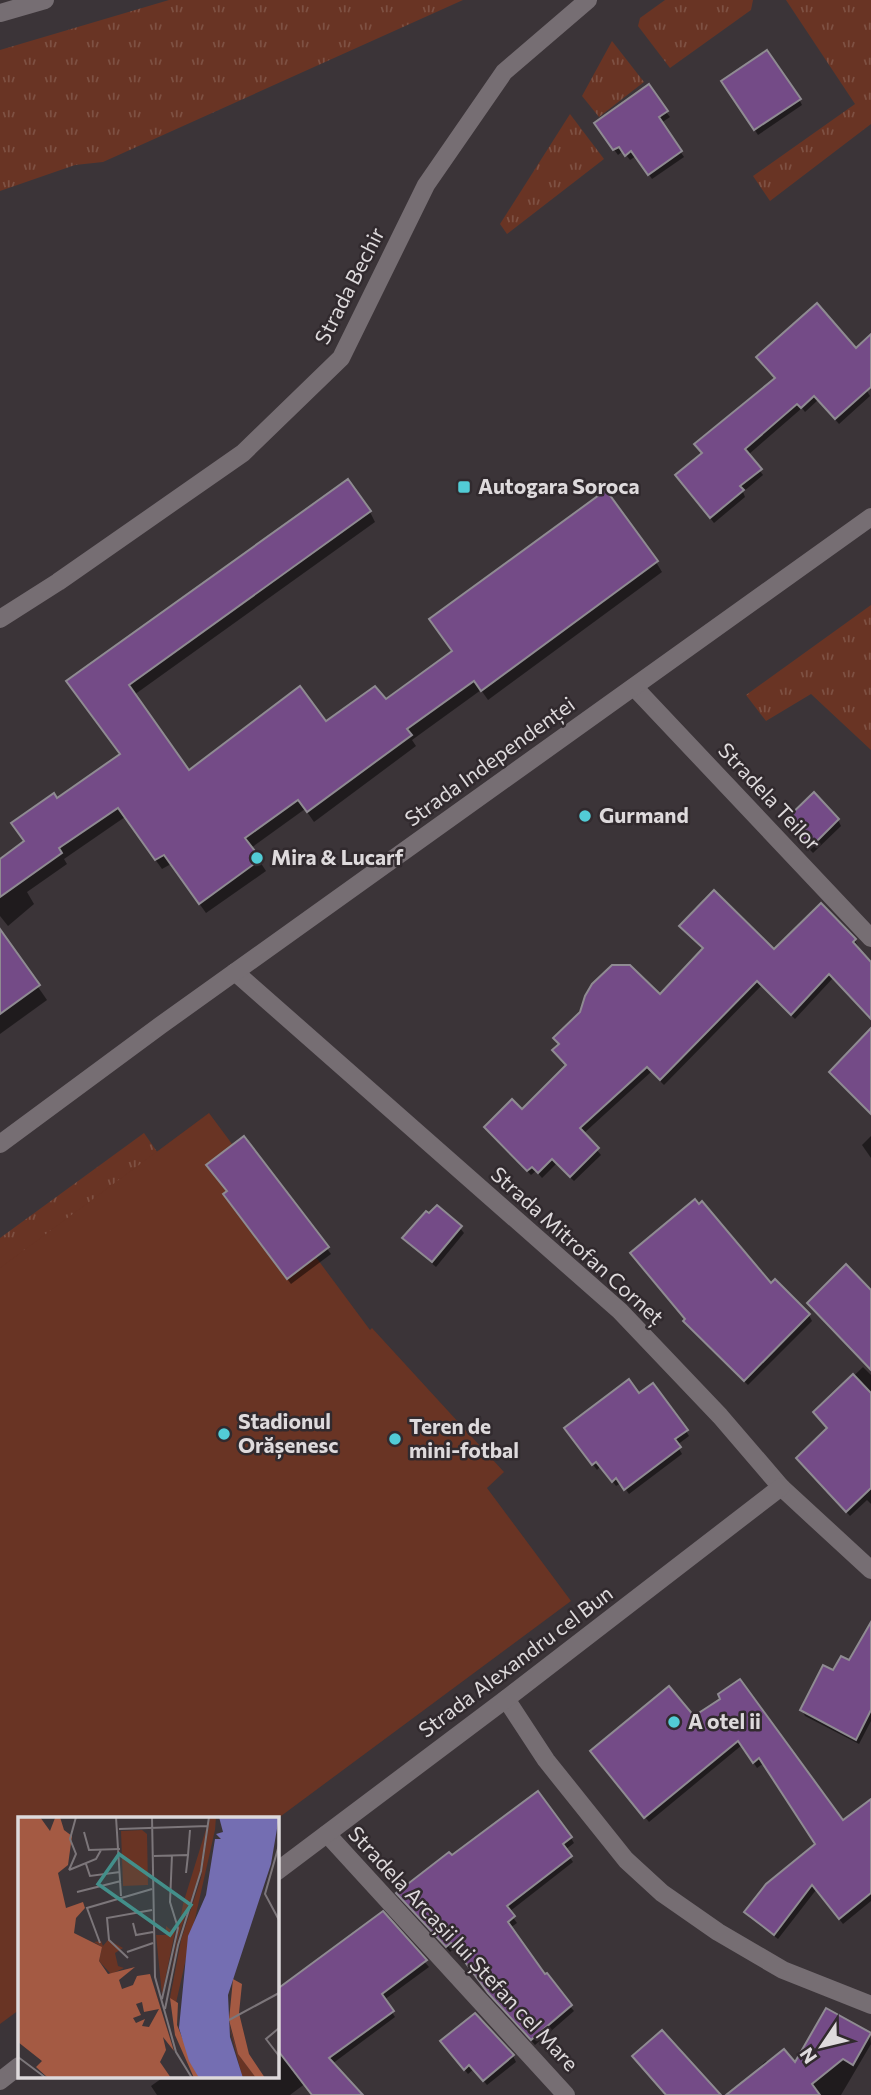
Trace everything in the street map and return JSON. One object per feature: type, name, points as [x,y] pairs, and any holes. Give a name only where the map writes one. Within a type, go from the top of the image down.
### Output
[{"type":"street","points":[[0,13],[45,0]]},
{"type":"street","name":"Strada Bechir","points":[[0,619],[58,582],[243,453],[341,358],[426,185],[504,72],[588,0]]},
{"type":"street","name":"Strada Independenței","points":[[0,1144],[235,972],[871,517]]},
{"type":"street","name":"Stradela Teilor","points":[[634,687],[871,938]]},
{"type":"street","name":"Strada Mitrofan Corneț","points":[[235,972],[620,1311],[720,1416],[782,1487],[871,1570]]},
{"type":"street","name":"Strada Alexandru cel Bun","points":[[278,1871],[782,1487]]},
{"type":"street","points":[[506,1699],[545,1760],[626,1860],[662,1893],[718,1932],[783,1970],[871,2005]]},
{"type":"street","name":"Stradela Arcașii lui Ștefan cel Mare","points":[[327,1835],[566,2095]]},
{"type":"street","points":[[0,2081],[18,2067]]},
{"type":"green space","points":[[169,0],[463,0],[103,162],[75,165],[0,191],[0,50]]},
{"type":"green space","points":[[665,0],[753,0],[751,10],[670,68],[638,26],[640,18]]},
{"type":"green space","points":[[786,0],[871,0],[871,124],[770,201],[753,176],[855,104]]},
{"type":"green space","points":[[612,41],[644,82],[599,117],[582,96]]},
{"type":"green space","points":[[570,114],[604,159],[507,234],[500,224]]},
{"type":"green space","points":[[871,605],[871,750],[811,694],[766,721],[746,695]]},
{"type":"green space","name":"Stadionul Orășenesc","points":[[209,1113],[370,1330],[372,1328],[504,1472],[487,1488],[571,1601],[278,1818],[18,1817],[18,2011],[0,2024],[0,1268]]},
{"type":"green space","points":[[144,1133],[160,1156],[0,1273],[0,1238]]},
{"type":"building","points":[[767,50],[801,99],[754,130],[721,81]]},
{"type":"building","points":[[649,84],[668,111],[659,117],[682,151],[648,175],[631,151],[625,156],[619,147],[613,150],[594,123]]},
{"type":"building","points":[[817,303],[856,348],[871,334],[871,387],[835,419],[814,396],[801,408],[797,404],[745,449],[762,469],[740,486],[744,490],[710,518],[675,475],[702,453],[694,444],[775,378],[756,357]]},
{"type":"building","points":[[348,479],[371,511],[129,685],[189,770],[300,686],[326,721],[375,686],[386,699],[452,651],[429,619],[606,490],[658,561],[481,691],[474,681],[407,729],[412,735],[307,812],[298,800],[245,838],[261,859],[199,904],[164,855],[155,860],[118,808],[59,848],[62,853],[0,897],[0,859],[24,841],[11,823],[54,793],[57,798],[120,754],[66,681]]},
{"type":"building","points":[[814,792],[839,819],[809,849],[783,822]]},
{"type":"building","points":[[714,890],[774,949],[821,903],[856,939],[853,942],[871,962],[871,1019],[829,974],[791,1015],[757,981],[660,1080],[647,1067],[580,1128],[599,1148],[570,1177],[552,1159],[538,1173],[532,1167],[527,1171],[484,1127],[512,1099],[522,1109],[566,1065],[552,1050],[559,1044],[553,1038],[580,1012],[592,984],[612,965],[630,965],[660,994],[703,948],[679,926]]},
{"type":"building","points":[[0,929],[40,985],[0,1014]]},
{"type":"building","points":[[871,1028],[871,1114],[829,1072]]},
{"type":"building","points":[[244,1136],[329,1247],[287,1279],[223,1194],[227,1191],[206,1165]]},
{"type":"building","points":[[695,1199],[699,1204],[702,1201],[771,1283],[775,1279],[810,1314],[744,1381],[683,1321],[685,1319],[630,1253]]},
{"type":"building","points":[[437,1205],[462,1226],[432,1262],[402,1238],[426,1211],[429,1213]]},
{"type":"building","points":[[846,1264],[871,1290],[871,1370],[807,1303]]},
{"type":"building","points":[[853,1374],[871,1393],[871,1488],[846,1512],[796,1458],[827,1428],[813,1412]]},
{"type":"building","points":[[629,1379],[639,1393],[653,1383],[688,1430],[675,1439],[681,1447],[624,1490],[616,1478],[612,1482],[596,1462],[592,1465],[564,1428]]},
{"type":"building","points":[[871,1622],[871,1710],[856,1740],[800,1710],[823,1665],[833,1670],[841,1656],[849,1660]]},
{"type":"building","points":[[740,1679],[843,1820],[871,1799],[871,1893],[839,1919],[812,1885],[774,1935],[744,1912],[766,1884],[815,1844],[759,1758],[753,1763],[738,1741],[644,1818],[590,1751],[669,1686],[694,1716],[720,1699],[718,1694]]},
{"type":"building","points":[[538,1791],[572,1837],[563,1844],[572,1856],[507,1906],[515,1916],[508,1922],[545,1974],[547,1973],[572,2005],[531,2040],[488,1993],[451,1943],[446,1947],[396,1893],[449,1852],[452,1855]]},
{"type":"building","points":[[383,1911],[427,1960],[382,1994],[394,2011],[329,2058],[363,2095],[312,2095],[278,2051],[278,1989]]},
{"type":"building","points":[[826,2008],[871,2033],[853,2065],[843,2059],[812,2084],[820,2095],[726,2095],[784,2049],[795,2062]]},
{"type":"building","points":[[475,2013],[514,2055],[483,2081],[469,2065],[464,2070],[440,2041]]},
{"type":"building","points":[[662,2030],[721,2095],[666,2095],[632,2056]]},
{"type":"place","name":"Autogara Soroca","points":[[464,487]]},
{"type":"place","name":"Gurmand","points":[[585,816]]},
{"type":"place","name":"Mira & Lucarf","points":[[257,858]]},
{"type":"place","name":"Stadionul Orășenesc","points":[[224,1434]]},
{"type":"place","name":"Teren de mini-fotbal","points":[[395,1439]]},
{"type":"place","name":"A otel ii","points":[[674,1722]]}]
